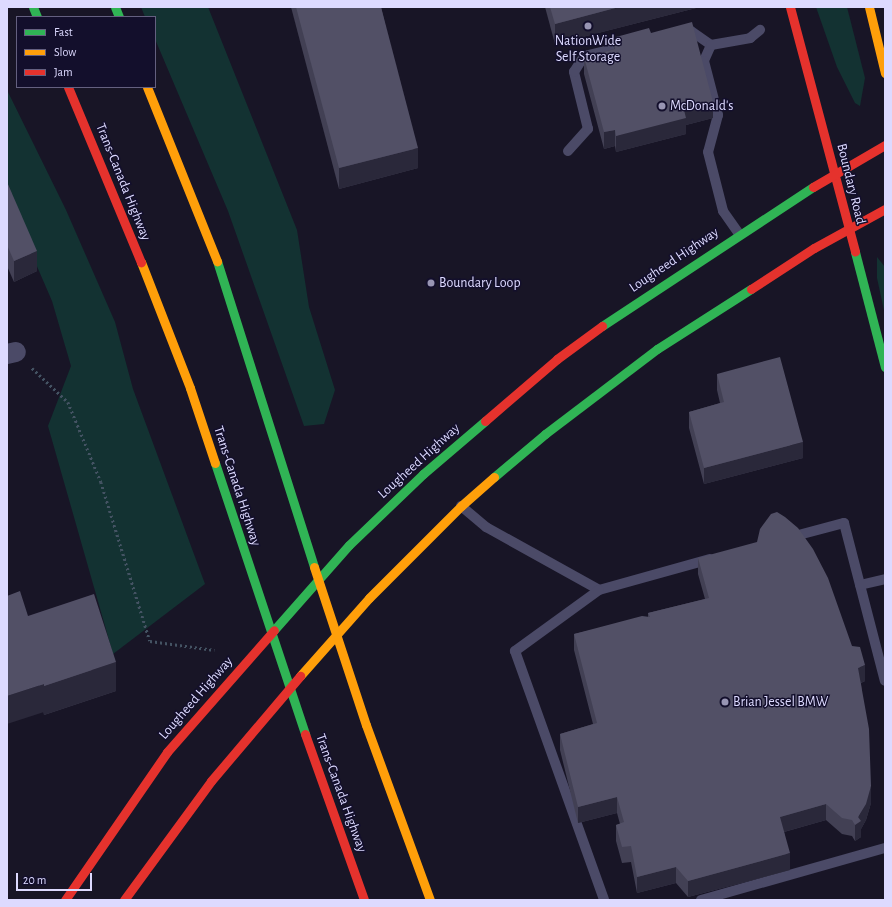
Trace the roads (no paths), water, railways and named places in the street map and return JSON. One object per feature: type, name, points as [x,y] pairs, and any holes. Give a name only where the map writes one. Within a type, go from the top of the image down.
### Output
[{"type":"main road","name":"Boundary Road","points":[[790,7],[885,367]]},
{"type":"main road","points":[[869,7],[885,73]]},
{"type":"main road","name":"Trans-Canada Highway","points":[[68,88],[114,194],[190,388],[243,551],[319,775],[364,900]]},
{"type":"main road","points":[[147,88],[224,280],[291,498],[366,725],[430,900]]},
{"type":"main road","name":"Lougheed Highway","points":[[65,900],[116,822],[167,752],[355,540],[423,474],[557,359],[637,301],[800,194],[885,145]]},
{"type":"main road","points":[[124,900],[211,781],[264,716],[369,598],[461,506],[545,434],[657,349],[799,257],[885,209]]},
{"type":"lane","points":[[668,36],[691,30],[711,46]]},
{"type":"lane","points":[[711,46],[750,38],[760,30]]},
{"type":"lane","points":[[568,151],[588,129],[574,72],[584,56],[638,44]]},
{"type":"lane","points":[[711,46],[704,60],[718,115],[708,152],[723,211],[739,234]]},
{"type":"lane","points":[[461,506],[486,527],[599,590]]},
{"type":"lane","points":[[790,537],[844,523],[885,680]]},
{"type":"lane","points":[[604,900],[515,651],[599,590],[722,556]]},
{"type":"lane","points":[[860,585],[885,579]]},
{"type":"lane","points":[[702,900],[885,848]]},
{"type":"place","name":"NationWide Self Storage","points":[[588,26]]},
{"type":"place","name":"McDonald's","points":[[662,106]]},
{"type":"place","name":"Boundary Loop","points":[[431,283]]},
{"type":"place","name":"Brian Jessel BMW","points":[[725,702]]}]
